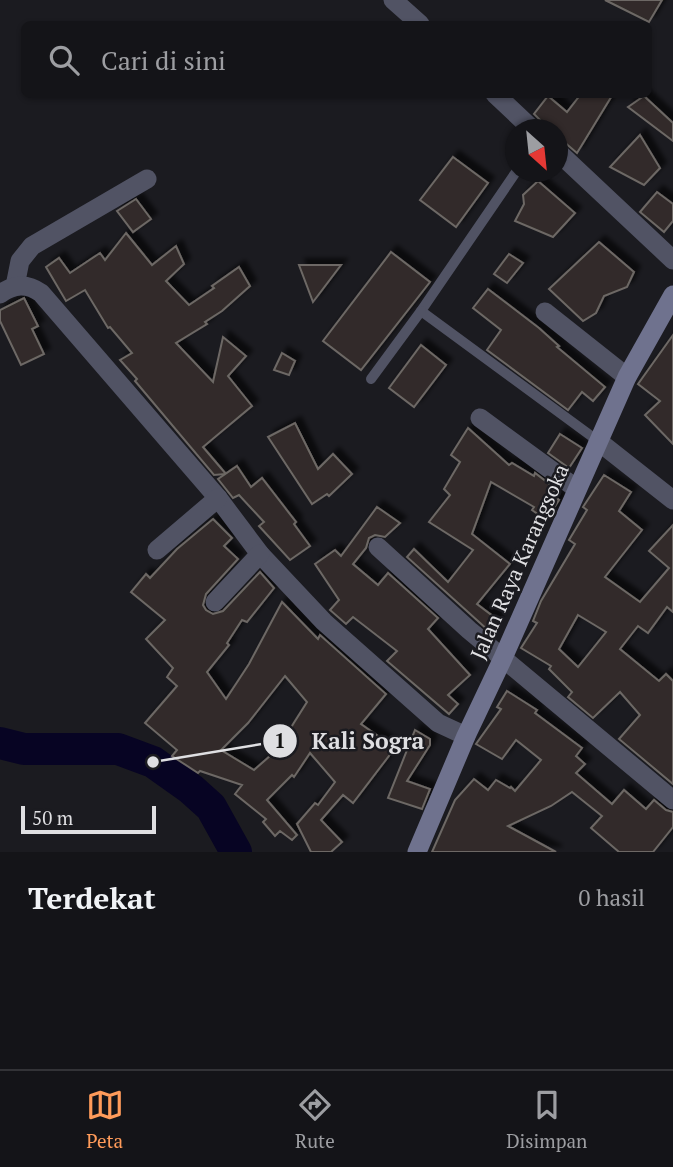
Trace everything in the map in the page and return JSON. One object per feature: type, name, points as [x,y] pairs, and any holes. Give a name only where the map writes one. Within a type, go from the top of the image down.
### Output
[{"type":"main road","name":"Jalan Raya Karangsoka","points":[[417,852],[627,377],[673,295]]},
{"type":"street","points":[[393,0],[417,21]]},
{"type":"street","points":[[499,98],[521,119]]},
{"type":"street","points":[[568,161],[673,260]]},
{"type":"street","points":[[8,290],[20,261],[32,246],[147,179]]},
{"type":"street","points":[[8,290],[26,285],[41,293],[218,498],[260,554],[324,622],[438,723],[466,736]]},
{"type":"street","points":[[545,312],[627,377]]},
{"type":"street","points":[[480,418],[577,489]]},
{"type":"street","points":[[598,441],[673,500]]},
{"type":"street","points":[[157,550],[218,498]]},
{"type":"street","points":[[378,547],[503,658],[673,800]]},
{"type":"street","points":[[215,602],[260,554]]},
{"type":"lane","points":[[371,379],[509,182]]},
{"type":"lane","points":[[421,311],[598,441]]},
{"type":"building","points":[[605,0],[662,0],[650,21]]},
{"type":"building","points":[[546,98],[550,98],[567,112],[578,98],[611,98],[577,153],[568,145],[568,119],[539,119],[534,114]]},
{"type":"building","points":[[641,98],[646,98],[673,123],[673,141],[628,107]]},
{"type":"building","points":[[640,135],[660,168],[644,185],[610,167]]},
{"type":"building","points":[[453,157],[488,183],[456,227],[420,200]]},
{"type":"building","points":[[539,182],[575,213],[553,237],[515,221],[524,204],[523,195]]},
{"type":"building","points":[[657,192],[673,204],[673,221],[664,232],[640,212]]},
{"type":"building","points":[[136,199],[151,219],[133,232],[117,211]]},
{"type":"building","points":[[126,233],[152,265],[176,246],[184,264],[166,281],[189,305],[239,267],[250,286],[205,322],[207,324],[176,343],[213,382],[223,337],[246,356],[228,376],[252,406],[203,447],[226,474],[214,475],[135,381],[137,379],[120,360],[132,353],[110,327],[108,328],[85,290],[66,301],[46,267],[59,258],[70,273],[100,253],[105,260]]},
{"type":"building","points":[[599,242],[634,272],[627,287],[604,296],[596,313],[583,321],[549,289]]},
{"type":"building","points":[[391,252],[430,282],[361,370],[323,341]]},
{"type":"building","points":[[509,254],[523,263],[507,283],[494,274]]},
{"type":"building","points":[[299,265],[341,265],[313,302]]},
{"type":"building","points":[[488,289],[539,328],[559,346],[557,347],[605,387],[593,401],[582,392],[568,410],[487,350],[501,330],[473,308]]},
{"type":"building","points":[[24,298],[38,326],[32,329],[44,354],[21,365],[0,321],[0,310]]},
{"type":"building","points":[[673,335],[673,444],[645,415],[660,401],[638,384]]},
{"type":"building","points":[[421,345],[446,365],[414,407],[389,388]]},
{"type":"building","points":[[282,353],[295,361],[289,375],[274,370]]},
{"type":"building","points":[[295,423],[318,469],[333,454],[352,474],[329,496],[327,494],[312,504],[268,437]]},
{"type":"building","points":[[468,428],[509,465],[512,463],[534,476],[535,473],[556,489],[552,494],[559,500],[546,520],[532,510],[534,507],[491,482],[472,534],[510,564],[477,604],[498,620],[489,631],[407,557],[414,549],[448,582],[473,550],[429,522],[450,495],[444,489],[460,462],[451,455]]},
{"type":"building","points":[[560,434],[582,448],[569,468],[548,453]]},
{"type":"building","points":[[237,466],[251,487],[262,478],[296,522],[294,524],[310,546],[290,560],[259,526],[264,522],[239,495],[233,498],[218,479]]},
{"type":"building","points":[[604,475],[631,492],[619,511],[642,530],[605,577],[640,602],[669,568],[649,551],[673,525],[673,612],[667,607],[648,633],[638,626],[620,649],[659,681],[666,674],[673,681],[673,784],[619,739],[640,715],[620,692],[593,718],[568,697],[572,692],[549,669],[551,666],[521,648],[537,623],[533,621],[541,601],[575,544],[569,540],[587,510],[583,507]],"holes":[[[578,615],[606,632],[578,667],[559,649]]]},
{"type":"building","points":[[377,507],[400,523],[385,537],[375,535],[369,538],[366,548],[353,564],[378,585],[388,573],[438,618],[428,629],[470,675],[448,695],[458,704],[449,714],[387,661],[397,651],[353,617],[346,624],[330,610],[339,600],[315,564],[335,550],[341,556]]},
{"type":"building","points":[[213,519],[232,538],[224,546],[238,559],[206,594],[203,605],[213,614],[223,611],[260,572],[274,588],[247,622],[242,620],[227,643],[229,645],[207,672],[226,699],[249,664],[282,602],[318,639],[320,635],[386,694],[361,724],[395,748],[353,803],[343,795],[321,820],[342,842],[331,852],[311,852],[297,824],[315,803],[318,805],[335,782],[310,753],[294,777],[292,775],[267,800],[297,835],[292,840],[280,831],[275,836],[263,822],[266,819],[235,794],[242,785],[200,771],[198,773],[172,756],[177,750],[145,723],[177,686],[167,677],[173,668],[146,639],[165,620],[131,592],[146,574],[150,578],[177,549]],"holes":[[[285,676],[307,702],[290,729],[296,733],[254,770],[221,750],[248,723]]]},
{"type":"building","points":[[507,691],[537,710],[535,713],[582,748],[576,756],[585,764],[576,773],[612,804],[624,790],[646,809],[654,800],[673,812],[673,827],[653,852],[619,852],[591,828],[602,816],[572,792],[551,806],[508,826],[556,852],[432,852],[455,800],[474,779],[488,790],[496,780],[515,791],[541,760],[516,740],[502,759],[476,744],[501,709],[497,707]]},
{"type":"building","points":[[415,730],[430,739],[430,745],[407,781],[430,789],[422,809],[388,798]]},
{"type":"waterway","points":[[0,743],[24,749],[118,749],[153,762],[211,807],[236,852]]},
{"type":"place","name":"Kali Sogra","points":[[153,762]]}]
